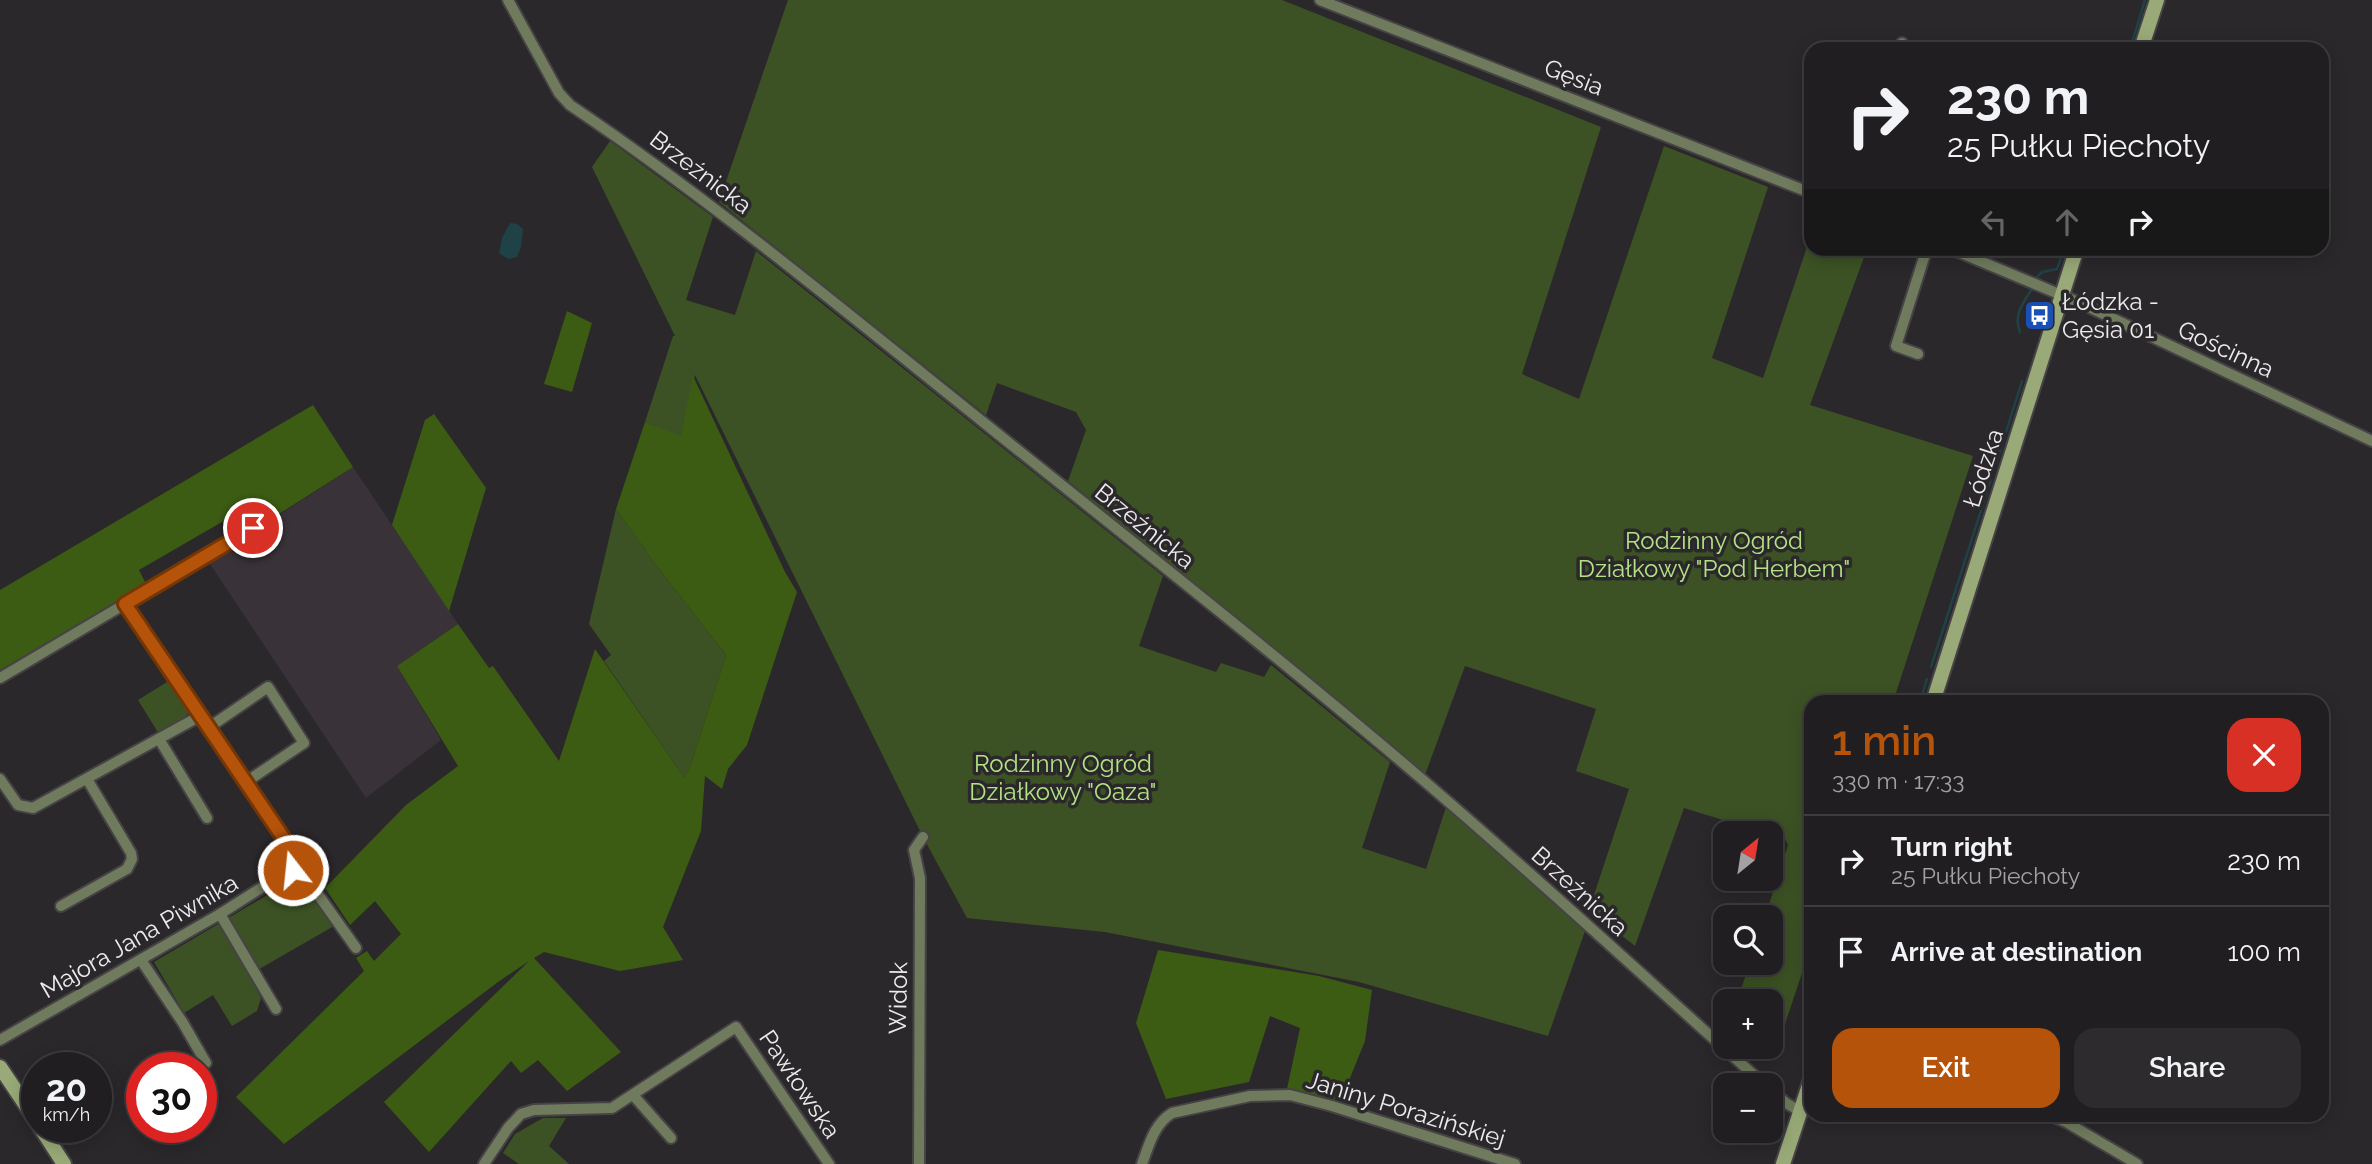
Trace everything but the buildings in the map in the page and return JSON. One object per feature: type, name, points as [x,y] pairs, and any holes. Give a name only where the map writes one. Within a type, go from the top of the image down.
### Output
[{"type":"main road","points":[[2143,42],[2157,0]]},
{"type":"main road","name":"Łódzka","points":[[1935,695],[2058,293],[2074,256]]},
{"type":"main road","points":[[0,1067],[21,1098]]},
{"type":"main road","points":[[1783,1164],[1804,1102]]},
{"type":"main road","points":[[50,1143],[64,1164]]},
{"type":"street","name":"Brzeźnicka","points":[[508,0],[559,93],[570,105],[666,171],[766,248],[1394,756],[1752,1073]]},
{"type":"street","name":"Gęsia","points":[[1320,0],[1804,190]]},
{"type":"street","points":[[1918,354],[1896,346],[1924,256]]},
{"type":"street","points":[[1968,256],[2058,293]]},
{"type":"street","name":"Gościnna","points":[[2058,293],[2372,441]]},
{"type":"street","points":[[0,678],[253,528]]},
{"type":"street","points":[[125,604],[356,948]]},
{"type":"street","points":[[208,728],[268,687],[304,743],[246,782]]},
{"type":"street","points":[[0,779],[14,800],[29,809],[200,716]]},
{"type":"street","points":[[159,739],[207,818]]},
{"type":"street","points":[[61,906],[127,869],[132,857],[88,779]]},
{"type":"street","name":"Widok","points":[[919,1164],[920,878],[914,850],[923,837]]},
{"type":"street","name":"Majora Jana Piwnika","points":[[0,1041],[220,914],[298,865]]},
{"type":"street","points":[[220,914],[276,1009]]},
{"type":"street","points":[[141,960],[200,1052]]},
{"type":"street","name":"Pawłowska","points":[[633,1095],[736,1027],[829,1164]]},
{"type":"street","points":[[484,1164],[508,1128],[521,1114],[534,1110],[612,1108],[633,1095],[671,1138]]},
{"type":"street","name":"Janiny Porazińskiej","points":[[1142,1164],[1151,1139],[1163,1120],[1179,1111],[1250,1096],[1290,1096],[1332,1106],[1515,1164]]},
{"type":"street","points":[[1783,1100],[1801,1112]]},
{"type":"street","points":[[2066,1122],[2137,1164]]},
{"type":"shaded area","points":[[353,467],[458,624],[397,666],[441,740],[366,798],[208,561]]},
{"type":"green space","name":"Rodzinny Ogród Działkowy \"Pod Herbem\"","points":[[788,0],[1282,0],[1601,127],[1522,374],[1579,399],[1664,146],[1768,187],[1712,358],[1763,378],[1804,256],[1864,256],[1810,405],[1973,456],[1895,695],[1804,695],[1804,967],[1785,1024],[1783,989],[1741,989],[1746,975],[1783,975],[1783,905],[1769,905],[1773,891],[1783,891],[1783,861],[1788,845],[1783,838],[1783,821],[1726,821],[1684,808],[1635,946],[1589,910],[1629,789],[1576,771],[1596,709],[1465,666],[1425,775],[1068,481],[1086,430],[1076,412],[997,383],[986,415],[719,202]]},
{"type":"green space","name":"Rodzinny Ogród Działkowy \"Oaza\"","points":[[610,141],[713,217],[686,300],[735,315],[756,251],[1163,576],[1139,646],[1216,672],[1221,663],[1264,677],[1271,665],[1390,762],[1362,848],[1426,869],[1446,807],[1585,931],[1548,1036],[1359,982],[1105,932],[967,918],[923,837],[695,375],[681,437],[645,422],[675,336],[592,167]]},
{"type":"green space","points":[[567,311],[592,323],[572,392],[544,384]]},
{"type":"green space","points":[[693,376],[785,572],[797,592],[747,745],[728,769],[722,789],[705,776],[701,831],[663,927],[683,960],[620,971],[544,952],[534,958],[621,1052],[567,1091],[538,1060],[521,1073],[511,1061],[429,1152],[384,1102],[529,961],[284,1144],[236,1097],[364,971],[356,958],[367,951],[374,961],[401,934],[375,901],[350,925],[325,888],[406,805],[458,766],[397,666],[458,624],[489,668],[493,666],[559,761],[595,649],[684,777],[690,767],[726,655],[616,509],[645,422],[681,436]]},
{"type":"green space","points":[[313,405],[353,467],[260,526],[246,508],[139,570],[146,584],[0,670],[0,590]]},
{"type":"green space","points":[[434,414],[486,488],[449,611],[392,525],[425,420]]},
{"type":"green space","points":[[616,509],[726,655],[690,767],[684,777],[604,661],[611,655],[589,624]]},
{"type":"green space","points":[[172,679],[190,711],[184,719],[159,734],[138,700]]},
{"type":"green space","points":[[293,880],[304,882],[334,926],[249,975],[261,998],[257,1011],[232,1026],[213,995],[184,1013],[154,962]]},
{"type":"green space","points":[[1158,950],[1319,976],[1372,990],[1365,1041],[1341,1100],[1287,1089],[1300,1028],[1270,1016],[1249,1082],[1166,1099],[1136,1023]]},
{"type":"green space","points":[[543,1118],[566,1118],[549,1146],[569,1164],[519,1164],[503,1153],[515,1134]]},
{"type":"water","points":[[510,223],[523,229],[517,257],[508,259],[499,253],[502,238]]},
{"type":"waterway","points":[[2132,42],[2145,0]]},
{"type":"waterway","points":[[2037,277],[2042,272],[2057,269],[2061,258]]},
{"type":"waterway","points":[[2020,332],[2018,315],[2032,289]]},
{"type":"waterway","points":[[1996,464],[2022,381]]},
{"type":"waterway","points":[[1931,667],[1991,479]]},
{"type":"waterway","points":[[1922,695],[1927,679]]},
{"type":"place","name":"Łódzka - Gęsia 01","points":[[2039,315]]},
{"type":"route","points":[[253,528],[125,604],[295,855],[298,865],[293,870]]}]
